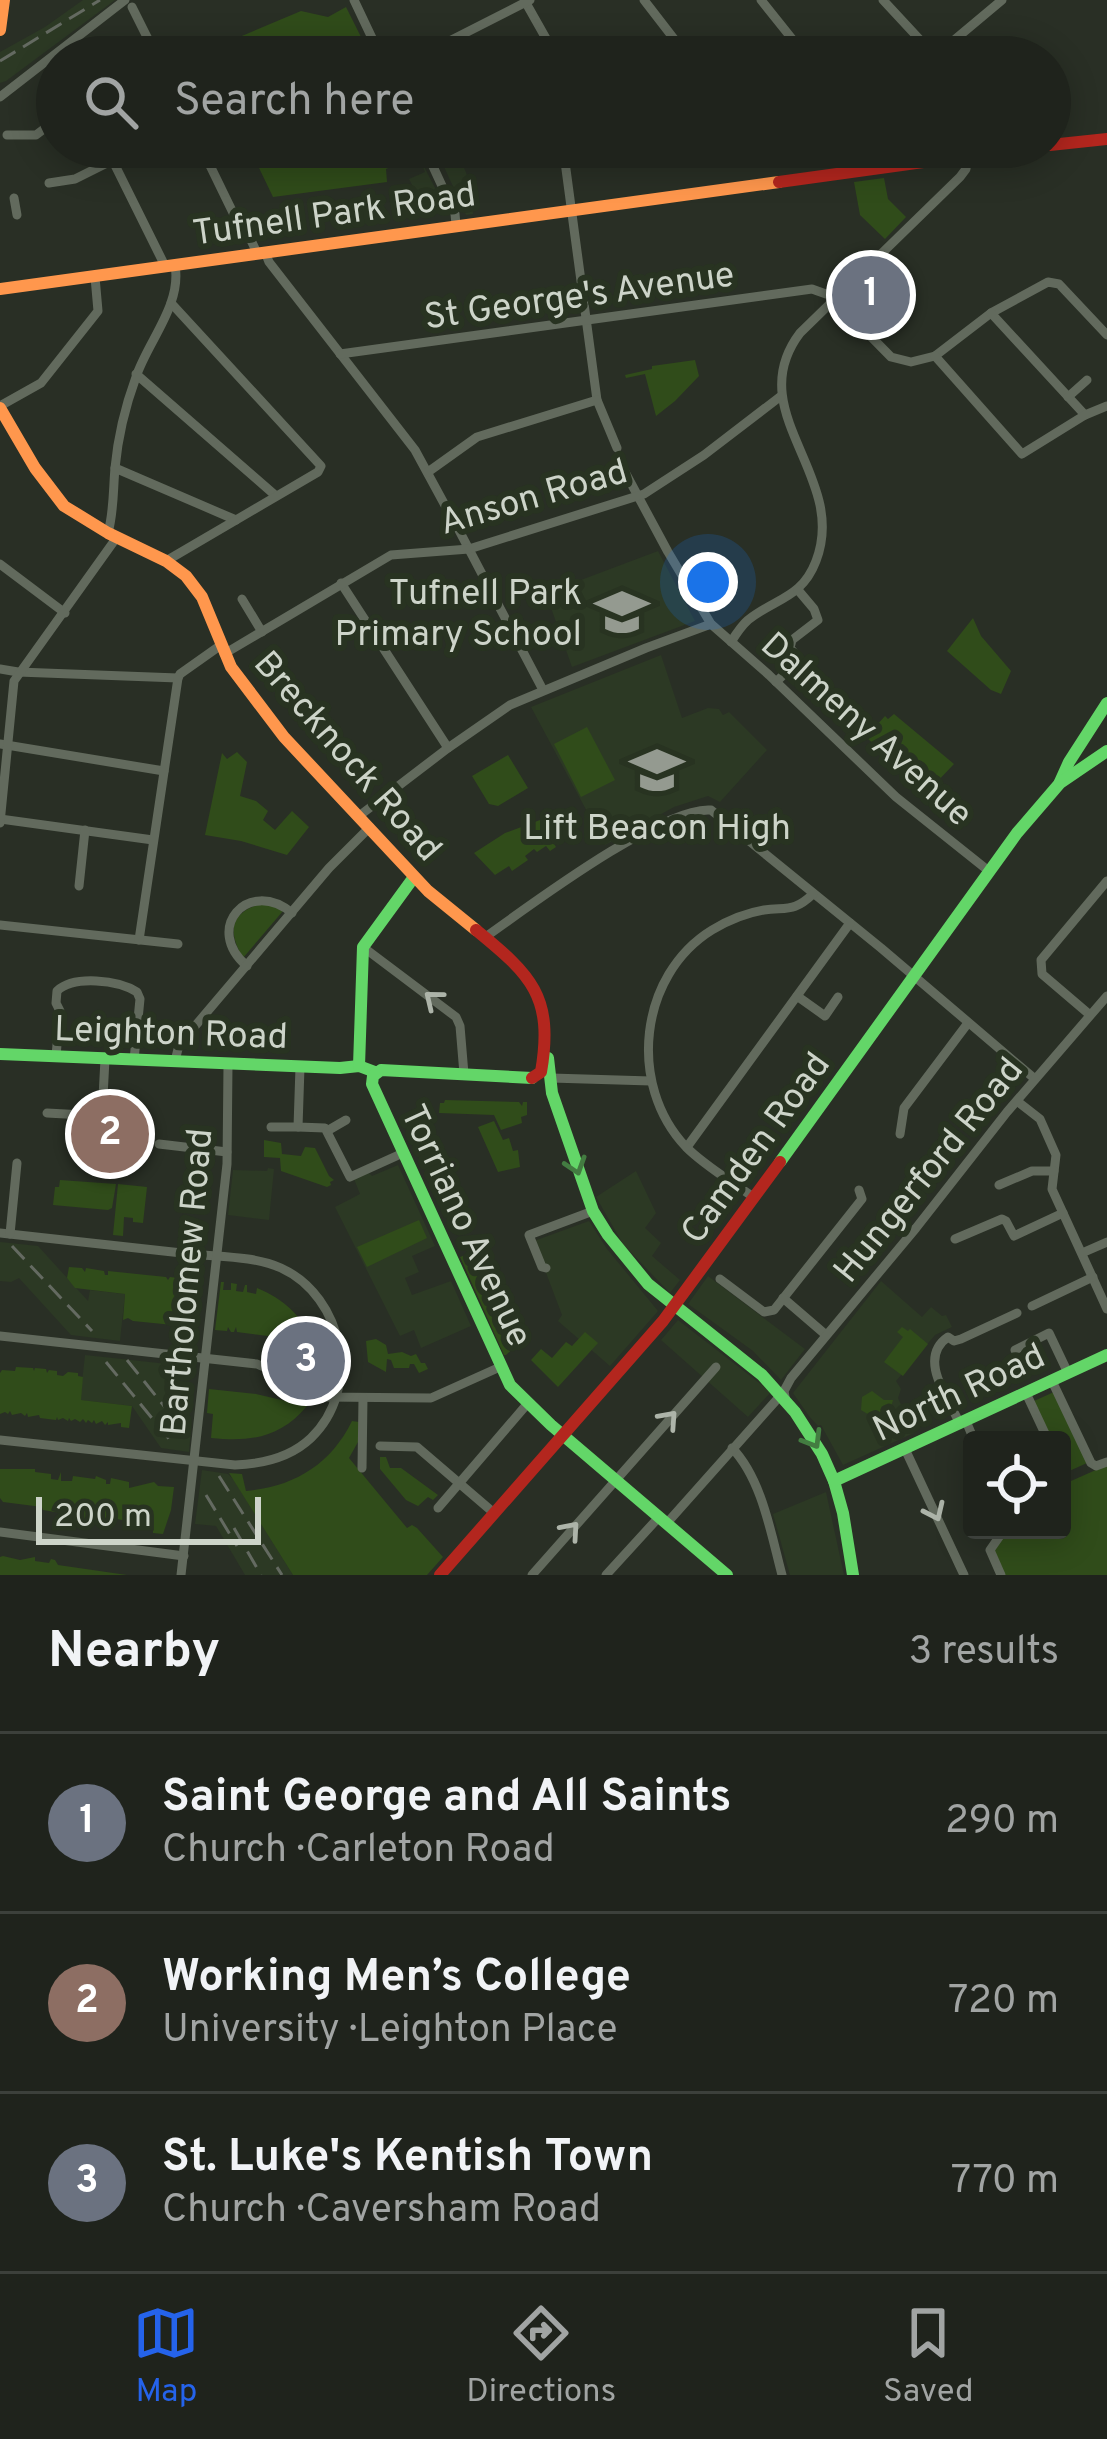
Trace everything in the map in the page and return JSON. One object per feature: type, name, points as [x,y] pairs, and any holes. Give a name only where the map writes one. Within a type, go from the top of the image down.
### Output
[{"type":"main road","points":[[0,30],[4,0]]},
{"type":"main road","points":[[1071,143],[1107,139]]},
{"type":"main road","name":"Tufnell Park Road","points":[[0,289],[869,168]]},
{"type":"main road","name":"Brecknock Road","points":[[1,412],[64,506],[166,561],[195,586],[241,683],[284,737],[414,877],[518,966],[536,990],[552,1085],[593,1211],[631,1266],[723,1359],[782,1394],[800,1419],[834,1481],[853,1575]]},
{"type":"main road","points":[[1060,783],[1064,769],[1107,703]]},
{"type":"main road","points":[[1096,725],[1107,747]]},
{"type":"main road","name":"Camden Road","points":[[440,1575],[674,1307],[1017,832],[1060,783],[1107,747]]},
{"type":"main road","points":[[358,1066],[363,947],[414,877]]},
{"type":"main road","points":[[532,1078],[541,1072],[545,1048]]},
{"type":"main road","name":"Leighton Road","points":[[0,1054],[358,1066],[375,1072],[532,1078]]},
{"type":"main road","points":[[340,1068],[361,1073],[372,1089]]},
{"type":"main road","points":[[372,1089],[375,1072]]},
{"type":"main road","points":[[532,1078],[552,1085]]},
{"type":"main road","name":"Torriano Avenue","points":[[372,1089],[513,1388],[724,1574]]},
{"type":"main road","name":"North Road","points":[[834,1481],[1107,1355]]},
{"type":"street","points":[[354,0],[371,36]]},
{"type":"street","points":[[644,0],[672,36]]},
{"type":"street","points":[[760,0],[790,36]]},
{"type":"street","points":[[883,0],[916,36]]},
{"type":"street","points":[[960,36],[1002,0]]},
{"type":"street","points":[[459,36],[528,1],[545,36]]},
{"type":"street","points":[[84,36],[129,3],[146,36]]},
{"type":"street","points":[[0,97],[36,71]]},
{"type":"street","points":[[7,135],[36,135]]},
{"type":"street","points":[[50,183],[97,168]]},
{"type":"street","points":[[117,168],[170,266],[176,287],[136,374],[121,422],[113,535],[65,613],[14,681],[0,820],[154,840]]},
{"type":"street","points":[[211,168],[238,223],[428,472],[544,690]]},
{"type":"street","points":[[433,168],[456,225]]},
{"type":"street","name":"Dalmeny Avenue","points":[[566,168],[597,400],[638,496],[711,624],[896,797],[990,872]]},
{"type":"street","points":[[731,642],[745,622],[803,586],[821,547],[823,508],[781,396],[787,352],[830,297],[966,168]]},
{"type":"street","points":[[0,205],[15,206]]},
{"type":"street","points":[[1,412],[41,383],[98,311],[95,277]]},
{"type":"street","points":[[830,297],[891,358],[918,362],[935,356],[991,313],[1048,282],[1055,281],[1107,335]]},
{"type":"street","name":"St George's Avenue","points":[[340,353],[812,289],[830,297]]},
{"type":"street","points":[[166,561],[321,466],[171,303]]},
{"type":"street","points":[[991,313],[1085,416]]},
{"type":"street","points":[[935,356],[1022,454],[1107,406]]},
{"type":"street","points":[[136,374],[276,496]]},
{"type":"street","points":[[1068,397],[1087,380]]},
{"type":"street","name":"Anson Road","points":[[178,678],[391,555],[469,549],[638,496],[704,455],[781,396]]},
{"type":"street","points":[[428,472],[482,435],[597,400]]},
{"type":"street","points":[[115,468],[236,520]]},
{"type":"street","points":[[0,564],[65,613]]},
{"type":"street","points":[[341,583],[448,748]]},
{"type":"street","points":[[776,682],[800,659],[790,648],[792,640],[818,620],[798,590]]},
{"type":"street","points":[[242,599],[262,632]]},
{"type":"street","points":[[175,1061],[179,1045],[364,822],[448,748],[510,704],[711,624]]},
{"type":"street","points":[[0,669],[178,678],[139,940]]},
{"type":"street","points":[[4,745],[164,771]]},
{"type":"street","points":[[484,938],[636,837],[677,815],[702,809],[719,814],[1035,1079]]},
{"type":"street","points":[[79,886],[85,830]]},
{"type":"street","points":[[1090,1015],[1042,974],[1041,960],[1107,881]]},
{"type":"street","points":[[753,1197],[687,1148],[666,1120],[651,1081],[652,1013],[662,985],[683,954],[710,931],[760,910],[797,908],[813,894]]},
{"type":"street","points":[[247,966],[230,943],[229,927],[235,914],[249,902],[264,900],[292,913]]},
{"type":"street","points":[[687,1148],[850,923]]},
{"type":"street","points":[[0,925],[178,944]]},
{"type":"street","points":[[363,947],[456,1017],[464,1074]]},
{"type":"street","points":[[56,1056],[60,1012],[56,991],[75,982],[121,984],[137,992],[140,999],[134,1060]]},
{"type":"street","points":[[797,996],[825,1016],[838,997]]},
{"type":"street","name":"Hungerford Road","points":[[606,1575],[782,1394],[786,1379],[1107,996]]},
{"type":"street","points":[[900,1134],[904,1108],[968,1023]]},
{"type":"street","points":[[47,1113],[101,1116],[105,1059]]},
{"type":"street","name":"Bartholomew Road","points":[[181,1575],[227,1152],[228,1065]]},
{"type":"street","points":[[298,1127],[300,1067]]},
{"type":"street","points":[[552,1085],[651,1081]]},
{"type":"street","points":[[1017,1101],[1040,1119],[1056,1155],[1052,1189],[1107,1309]]},
{"type":"street","points":[[327,1131],[346,1120]]},
{"type":"street","points":[[271,1126],[326,1128],[350,1177],[403,1153]]},
{"type":"street","points":[[159,1144],[227,1152]]},
{"type":"street","points":[[0,1440],[247,1465],[278,1457],[310,1439],[326,1420],[336,1397],[341,1366],[333,1322],[316,1294],[278,1267],[217,1256],[5,1234],[12,1215],[17,1163]]},
{"type":"street","points":[[999,1185],[1032,1171],[1054,1171]]},
{"type":"street","points":[[720,1279],[764,1312],[774,1310],[862,1199],[860,1190]]},
{"type":"street","points":[[546,1268],[529,1234],[593,1211]]},
{"type":"street","points":[[955,1239],[1001,1219],[1013,1236],[1063,1214]]},
{"type":"street","points":[[1082,1253],[1107,1242]]},
{"type":"street","points":[[1060,1277],[1066,1290]]},
{"type":"street","points":[[1032,1306],[1093,1277]]},
{"type":"street","points":[[783,1298],[826,1335]]},
{"type":"street","points":[[968,1431],[935,1371],[933,1361],[940,1342],[948,1337],[955,1341],[1017,1313]]},
{"type":"street","points":[[1015,1350],[1049,1334],[1068,1373]]},
{"type":"street","points":[[0,1336],[261,1365],[291,1393],[336,1397],[431,1398],[500,1367]]},
{"type":"street","points":[[532,1575],[723,1359]]},
{"type":"street","points":[[1052,1381],[1093,1465],[1107,1462]]},
{"type":"street","points":[[1026,1393],[1044,1431]]},
{"type":"street","points":[[362,1468],[363,1398]]},
{"type":"street","points":[[438,1508],[528,1402]]},
{"type":"street","points":[[380,1446],[418,1447],[494,1513]]},
{"type":"street","points":[[732,1448],[755,1487],[782,1575]]},
{"type":"street","points":[[905,1449],[964,1575]]},
{"type":"street","points":[[0,1532],[184,1556]]},
{"type":"street","points":[[998,1539],[990,1550],[1001,1575]]},
{"type":"shaded area","points":[[83,0],[115,0],[67,36],[36,36],[36,59],[0,83],[0,52]]},
{"type":"shaded area","points":[[423,168],[447,211],[395,219],[390,197],[409,195],[413,187],[409,179],[425,172]]},
{"type":"shaded area","points":[[445,168],[464,168],[472,188],[473,214],[466,215]]},
{"type":"shaded area","name":"Tufnell Park Primary School","points":[[658,551],[695,621],[572,667],[549,592]]},
{"type":"shaded area","name":"Lift Beacon High","points":[[661,655],[682,718],[708,708],[719,709],[723,715],[729,712],[767,750],[720,802],[708,796],[674,807],[605,845],[531,707]]},
{"type":"shaded area","points":[[398,1165],[435,1246],[412,1256],[419,1272],[405,1278],[412,1295],[451,1281],[471,1326],[421,1348],[414,1330],[400,1336],[335,1207],[360,1194],[354,1179]]},
{"type":"shaded area","points":[[274,1169],[269,1220],[228,1215],[233,1170]]},
{"type":"shaded area","points":[[636,1171],[656,1213],[645,1228],[661,1243],[652,1256],[680,1280],[670,1293],[623,1244],[596,1197]]},
{"type":"shaded area","points":[[589,1221],[658,1311],[610,1366],[558,1321],[562,1315],[534,1241]]},
{"type":"shaded area","points":[[0,1242],[38,1246],[88,1301],[90,1290],[125,1294],[120,1341],[71,1335],[19,1278],[0,1281]]},
{"type":"shaded area","points":[[708,1276],[805,1349],[781,1380],[753,1351],[688,1304]]},
{"type":"shaded area","points":[[881,1281],[922,1317],[931,1307],[946,1315],[952,1327],[935,1335],[896,1381],[901,1389],[898,1398],[914,1433],[843,1465],[821,1425],[793,1393]]},
{"type":"shaded area","points":[[678,1320],[771,1392],[748,1417],[661,1340]]},
{"type":"shaded area","points":[[85,1355],[177,1365],[173,1403],[191,1428],[189,1452],[161,1448],[132,1406],[80,1400]]},
{"type":"shaded area","points":[[202,1470],[228,1474],[234,1480],[293,1575],[245,1575],[216,1526],[195,1524]]},
{"type":"shaded area","points":[[826,1492],[844,1575],[790,1575],[773,1514]]},
{"type":"green space","points":[[346,7],[360,36],[242,36],[301,11],[328,17]]},
{"type":"green space","points":[[259,168],[388,168],[387,182],[273,197]]},
{"type":"green space","points":[[884,178],[888,199],[906,217],[885,239],[860,215],[854,182]]},
{"type":"green space","points":[[695,360],[699,376],[656,416],[645,374],[625,375],[652,366]]},
{"type":"green space","points":[[973,618],[981,636],[1011,671],[1001,694],[947,651]]},
{"type":"green space","points":[[894,714],[954,764],[930,794],[867,738],[885,716]]},
{"type":"green space","points":[[587,727],[615,780],[581,797],[554,744]]},
{"type":"green space","points":[[237,752],[247,762],[240,796],[268,811],[263,820],[275,830],[292,811],[309,827],[287,855],[205,835],[222,753],[227,759]]},
{"type":"green space","points":[[508,755],[528,788],[498,806],[489,804],[472,776]]},
{"type":"green space","points":[[540,820],[556,847],[534,849],[512,871],[509,866],[495,875],[474,853],[505,833]]},
{"type":"green space","points":[[257,905],[283,911],[243,958],[234,927],[240,915]]},
{"type":"green space","points":[[445,1100],[519,1102],[522,1106],[527,1102],[527,1115],[521,1117],[522,1123],[501,1130],[494,1115],[439,1113]]},
{"type":"green space","points":[[494,1121],[503,1140],[509,1138],[513,1151],[518,1150],[520,1167],[498,1172],[478,1127]]},
{"type":"green space","points":[[264,1140],[281,1143],[282,1154],[301,1156],[305,1147],[315,1148],[334,1180],[331,1185],[281,1171],[280,1158],[264,1157]]},
{"type":"green space","points":[[60,1180],[116,1184],[112,1208],[53,1205]]},
{"type":"green space","points":[[118,1184],[147,1187],[143,1223],[124,1217],[123,1236],[113,1235]]},
{"type":"green space","points":[[419,1220],[427,1238],[367,1267],[357,1247]]},
{"type":"green space","points":[[478,1251],[497,1291],[482,1293],[501,1333],[517,1345],[506,1355],[460,1257]]},
{"type":"green space","points":[[69,1267],[104,1271],[105,1275],[108,1271],[201,1281],[195,1328],[174,1321],[173,1325],[123,1320],[125,1294],[75,1288],[67,1278]]},
{"type":"green space","points":[[221,1282],[223,1290],[231,1290],[231,1283],[243,1292],[247,1285],[247,1292],[256,1294],[257,1288],[276,1298],[303,1323],[313,1342],[285,1349],[274,1334],[237,1332],[236,1327],[234,1332],[228,1327],[227,1331],[215,1330]]},
{"type":"green space","points":[[902,1327],[928,1344],[903,1376],[884,1362],[903,1337],[897,1332]]},
{"type":"green space","points":[[585,1332],[598,1343],[558,1387],[531,1360],[541,1349],[552,1358],[566,1342],[572,1346]]},
{"type":"green space","points":[[376,1339],[386,1345],[388,1354],[416,1354],[428,1369],[419,1373],[414,1364],[394,1368],[387,1359],[386,1372],[368,1362],[366,1341]]},
{"type":"green space","points":[[16,1367],[57,1371],[63,1376],[78,1373],[83,1377],[81,1400],[132,1406],[129,1428],[94,1420],[28,1417],[10,1411],[0,1414],[0,1373]]},
{"type":"green space","points":[[209,1389],[307,1406],[264,1436],[211,1438]]},
{"type":"green space","points":[[872,1391],[893,1400],[890,1411],[897,1426],[882,1438],[873,1432],[871,1416],[861,1410],[862,1397]]},
{"type":"green space","points":[[1054,1392],[1087,1463],[1071,1470],[1071,1431],[1048,1431],[1034,1401]]},
{"type":"green space","points":[[352,1421],[359,1422],[358,1442],[349,1458],[407,1528],[417,1528],[443,1557],[427,1575],[293,1575],[229,1473],[242,1474],[246,1491],[294,1479],[333,1450]]},
{"type":"green space","points":[[380,1457],[386,1457],[390,1468],[401,1468],[438,1495],[418,1506],[406,1500],[380,1469]]},
{"type":"green space","points":[[1107,1465],[1107,1575],[1005,1575],[994,1551],[1001,1539],[1071,1539],[1071,1481]]},
{"type":"green space","points":[[0,1469],[35,1469],[58,1480],[61,1472],[61,1481],[96,1476],[110,1484],[111,1478],[129,1482],[129,1488],[154,1482],[174,1487],[171,1510],[163,1534],[153,1533],[153,1519],[145,1518],[144,1528],[131,1519],[96,1521],[86,1514],[85,1520],[77,1515],[61,1517],[42,1507],[3,1502]]},
{"type":"green space","points":[[3,1556],[35,1557],[35,1561],[49,1563],[51,1559],[58,1565],[127,1575],[0,1575]]},
{"type":"railway","points":[[41,36],[100,0]]},
{"type":"railway","points":[[0,61],[36,39]]},
{"type":"railway","points":[[12,1246],[92,1331]]},
{"type":"railway","points":[[127,1360],[176,1421]]},
{"type":"railway","points":[[106,1362],[174,1445]]},
{"type":"railway","points":[[219,1476],[282,1575]]},
{"type":"railway","points":[[206,1495],[237,1546]]},
{"type":"railway","points":[[234,1528],[261,1575]]},
{"type":"traffic: fast","points":[[1060,782],[1107,703]]},
{"type":"traffic: fast","points":[[780,1162],[1017,833],[1060,783],[1107,751]]},
{"type":"traffic: fast","points":[[359,1066],[363,947],[414,877]]},
{"type":"traffic: fast","points":[[0,1054],[359,1066],[375,1072]]},
{"type":"traffic: fast","points":[[548,1058],[552,1093],[593,1211],[648,1284],[762,1375],[795,1412],[834,1481],[853,1575]]},
{"type":"traffic: fast","points":[[532,1078],[381,1070],[372,1084],[510,1385],[727,1575]]},
{"type":"traffic: fast","points":[[834,1481],[1107,1355]]},
{"type":"traffic: slow","points":[[0,30],[4,0]]},
{"type":"traffic: slow","points":[[0,289],[779,182]]},
{"type":"traffic: slow","points":[[0,408],[64,506],[186,576],[202,597],[231,667],[284,737],[428,891],[476,930]]},
{"type":"traffic: jam","points":[[1071,143],[1107,139]]},
{"type":"traffic: jam","points":[[779,182],[881,168]]},
{"type":"traffic: jam","points":[[476,930],[524,975],[541,1006],[541,1072],[532,1078]]},
{"type":"traffic: jam","points":[[440,1575],[663,1321],[780,1162]]},
{"type":"place","name":"Saint George and All Saints","points":[[871,295]]},
{"type":"place","name":"Tufnell Park Primary School","points":[[622,612]]},
{"type":"place","name":"Lift Beacon High","points":[[657,770]]},
{"type":"place","name":"Working Men’s College","points":[[110,1134]]},
{"type":"place","name":"St. Luke's Kentish Town","points":[[306,1361]]}]
